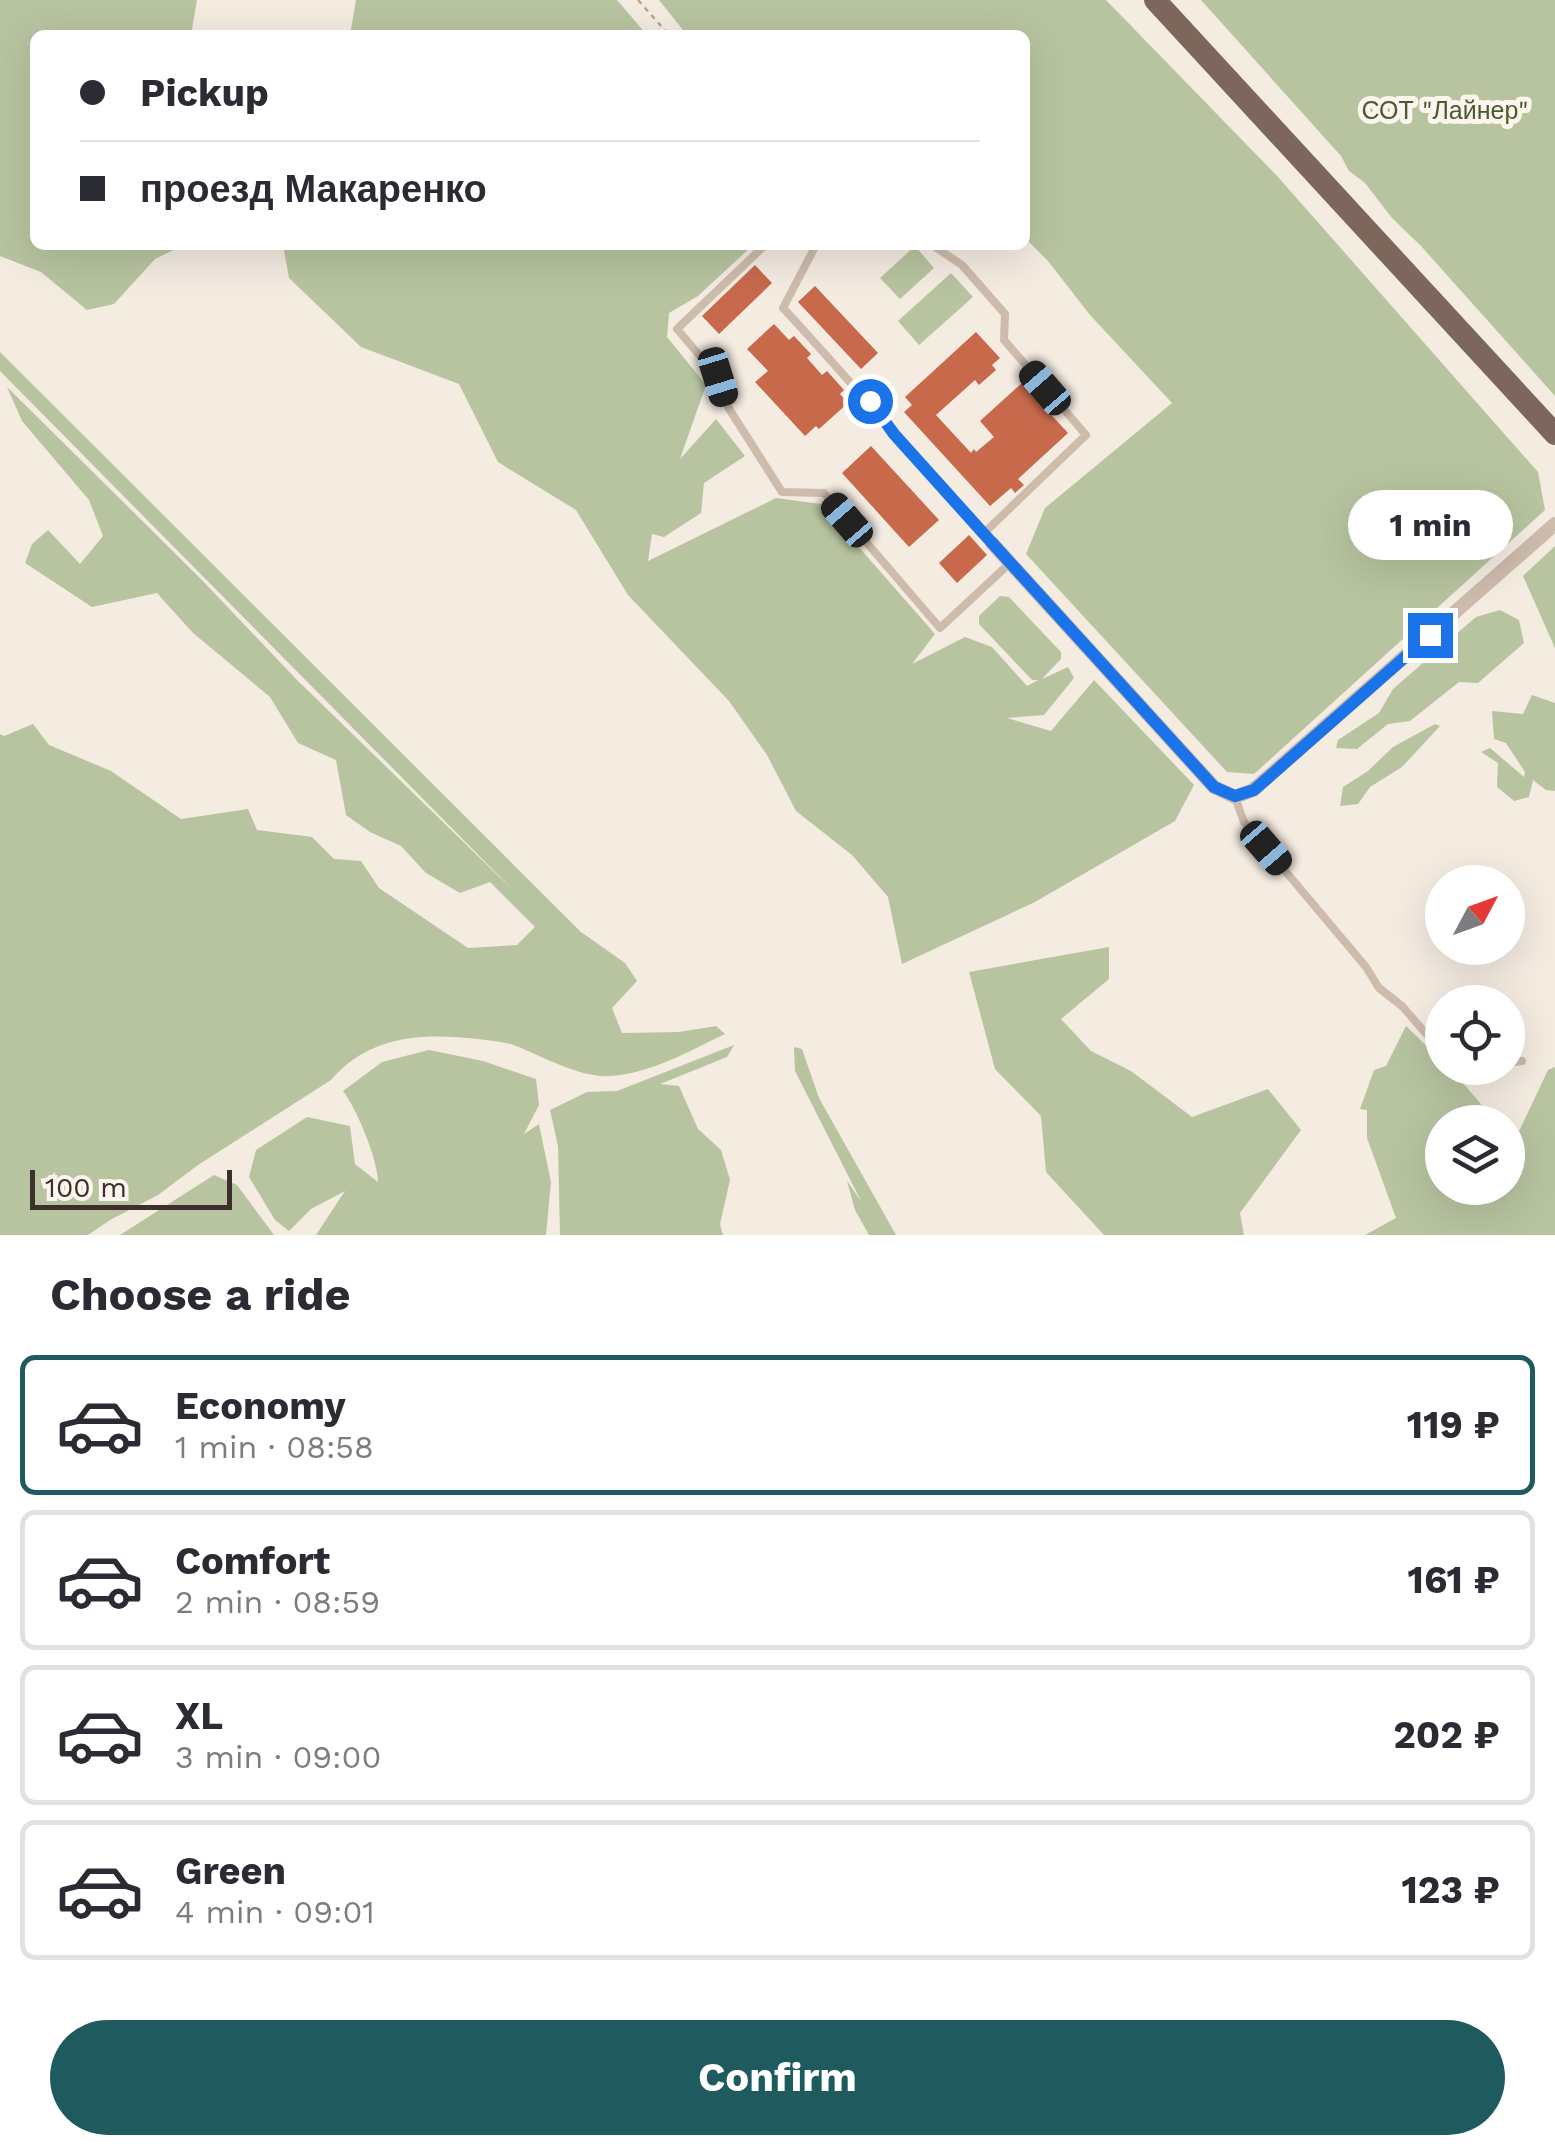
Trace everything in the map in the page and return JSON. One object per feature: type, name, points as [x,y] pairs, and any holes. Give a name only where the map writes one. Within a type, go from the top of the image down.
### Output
[{"type":"main road","points":[[1155,0],[1555,434]]},
{"type":"street","points":[[988,539],[1214,787],[1235,796],[1254,790],[1555,524]]},
{"type":"lane","points":[[761,250],[677,329],[718,377],[728,407],[782,492],[824,493],[940,628],[1010,563]]},
{"type":"lane","points":[[813,250],[783,308],[870,401],[894,434],[988,539],[1086,435],[1004,340],[1006,314],[962,265],[940,250]]},
{"type":"lane","points":[[1235,796],[1244,822],[1366,966],[1378,988],[1402,1006],[1425,1032]]},
{"type":"path","points":[[638,0],[665,30]]},
{"type":"green space","points":[[0,0],[197,0],[192,30],[30,30],[30,250],[174,250],[155,259],[114,304],[87,310],[41,272],[0,256]]},
{"type":"green space","points":[[356,0],[617,0],[643,30],[351,30]]},
{"type":"green space","points":[[659,0],[1106,0],[1278,177],[1538,472],[1545,510],[1254,774],[1227,772],[1026,554],[1045,508],[1172,403],[1030,243],[1030,30],[683,30]]},
{"type":"green space","name":"СОТ \"Лайнер\"","points":[[1201,0],[1555,0],[1555,396],[1392,218],[1365,183],[1349,171],[1341,156]]},
{"type":"green space","points":[[284,250],[748,250],[698,296],[669,313],[667,337],[706,385],[680,459],[716,419],[745,456],[704,483],[701,513],[664,537],[652,534],[648,561],[776,498],[821,504],[935,634],[912,664],[965,637],[992,647],[1027,686],[1038,680],[1032,680],[979,624],[979,616],[1000,596],[1009,597],[1061,652],[1061,659],[1042,679],[1068,667],[1074,678],[1044,715],[1007,718],[1051,731],[1094,680],[1194,785],[1175,821],[1035,902],[902,964],[888,897],[852,855],[796,811],[767,755],[729,701],[628,595],[576,510],[498,462],[459,384],[361,347],[289,278]]},
{"type":"green space","points":[[911,250],[918,250],[934,268],[900,299],[880,278]]},
{"type":"green space","points":[[951,273],[973,297],[919,345],[898,321]]},
{"type":"green space","points":[[0,352],[581,932],[625,963],[637,981],[612,1008],[622,1033],[679,1032],[716,1026],[725,1034],[656,1066],[611,1076],[575,1070],[502,1042],[457,1037],[398,1040],[363,1054],[331,1080],[158,1195],[88,1235],[0,1235],[0,734],[4,736],[33,724],[49,745],[111,771],[181,819],[248,809],[257,830],[312,837],[334,859],[361,861],[379,888],[468,948],[517,945],[535,927],[490,882],[460,893],[426,873],[401,846],[370,832],[346,815],[336,760],[298,743],[270,697],[193,633],[157,593],[92,607],[25,563],[32,544],[48,530],[80,564],[103,536],[89,500],[22,421],[7,387],[296,679],[517,894],[0,371]]},
{"type":"green space","points":[[1555,546],[1555,648],[1523,576]]},
{"type":"green space","points":[[1500,610],[1519,620],[1524,643],[1478,683],[1459,682],[1410,721],[1388,724],[1357,749],[1336,748],[1338,740],[1379,713],[1393,689],[1476,617]]},
{"type":"green space","points":[[1532,695],[1555,703],[1555,791],[1546,790],[1533,780],[1529,797],[1514,801],[1497,787],[1498,763],[1481,752],[1490,748],[1524,777],[1525,772],[1506,743],[1494,739],[1492,711],[1523,714]]},
{"type":"green space","points":[[1435,724],[1440,726],[1402,767],[1370,787],[1358,804],[1340,806],[1343,787],[1368,771],[1393,747]]},
{"type":"green space","points":[[1109,947],[1109,979],[1061,1019],[1091,1051],[1131,1071],[1192,1117],[1268,1089],[1301,1130],[1240,1213],[1244,1235],[1104,1235],[1046,1172],[1041,1116],[995,1069],[969,972]]},
{"type":"green space","points":[[1406,1026],[1425,1044],[1425,1085],[1465,1085],[1482,1105],[1425,1105],[1425,1205],[1525,1205],[1525,1119],[1548,1070],[1555,1067],[1555,1235],[1365,1235],[1396,1218],[1367,1138],[1367,1110],[1360,1109],[1374,1070],[1386,1066]]},
{"type":"green space","points":[[734,1045],[727,1057],[660,1084],[679,1086],[698,1129],[721,1150],[730,1180],[720,1224],[723,1235],[560,1235],[558,1146],[550,1110],[587,1092],[617,1091]]},
{"type":"green space","points":[[794,1047],[802,1049],[819,1098],[896,1235],[869,1235],[855,1210],[847,1181],[861,1201],[795,1071]]},
{"type":"green space","points":[[429,1050],[483,1061],[536,1079],[539,1105],[524,1134],[539,1124],[551,1182],[546,1235],[316,1235],[345,1191],[311,1209],[289,1231],[275,1220],[249,1177],[256,1150],[307,1117],[350,1126],[355,1164],[378,1182],[366,1135],[343,1091],[382,1062]]},
{"type":"green space","points":[[214,1175],[237,1185],[274,1235],[120,1235]]},
{"type":"building","points":[[755,265],[772,283],[719,334],[702,316]]},
{"type":"building","points":[[815,286],[878,353],[861,369],[798,302]]},
{"type":"building","points":[[774,324],[789,340],[794,336],[811,354],[807,358],[822,375],[827,371],[844,390],[840,394],[848,403],[805,436],[755,382],[768,371],[747,349]]},
{"type":"building","points":[[976,332],[1000,358],[992,365],[996,370],[979,385],[975,380],[936,415],[971,453],[974,449],[976,452],[994,437],[980,421],[1022,383],[1068,433],[1018,479],[1024,485],[1015,493],[1011,488],[990,506],[904,412],[912,405],[905,397]]},
{"type":"building","points":[[871,446],[939,520],[909,547],[842,473]]},
{"type":"building","points":[[969,535],[987,555],[957,583],[939,563]]},
{"type":"route","points":[[870,401],[894,434],[1214,787],[1235,796],[1254,790],[1430,635]]}]
